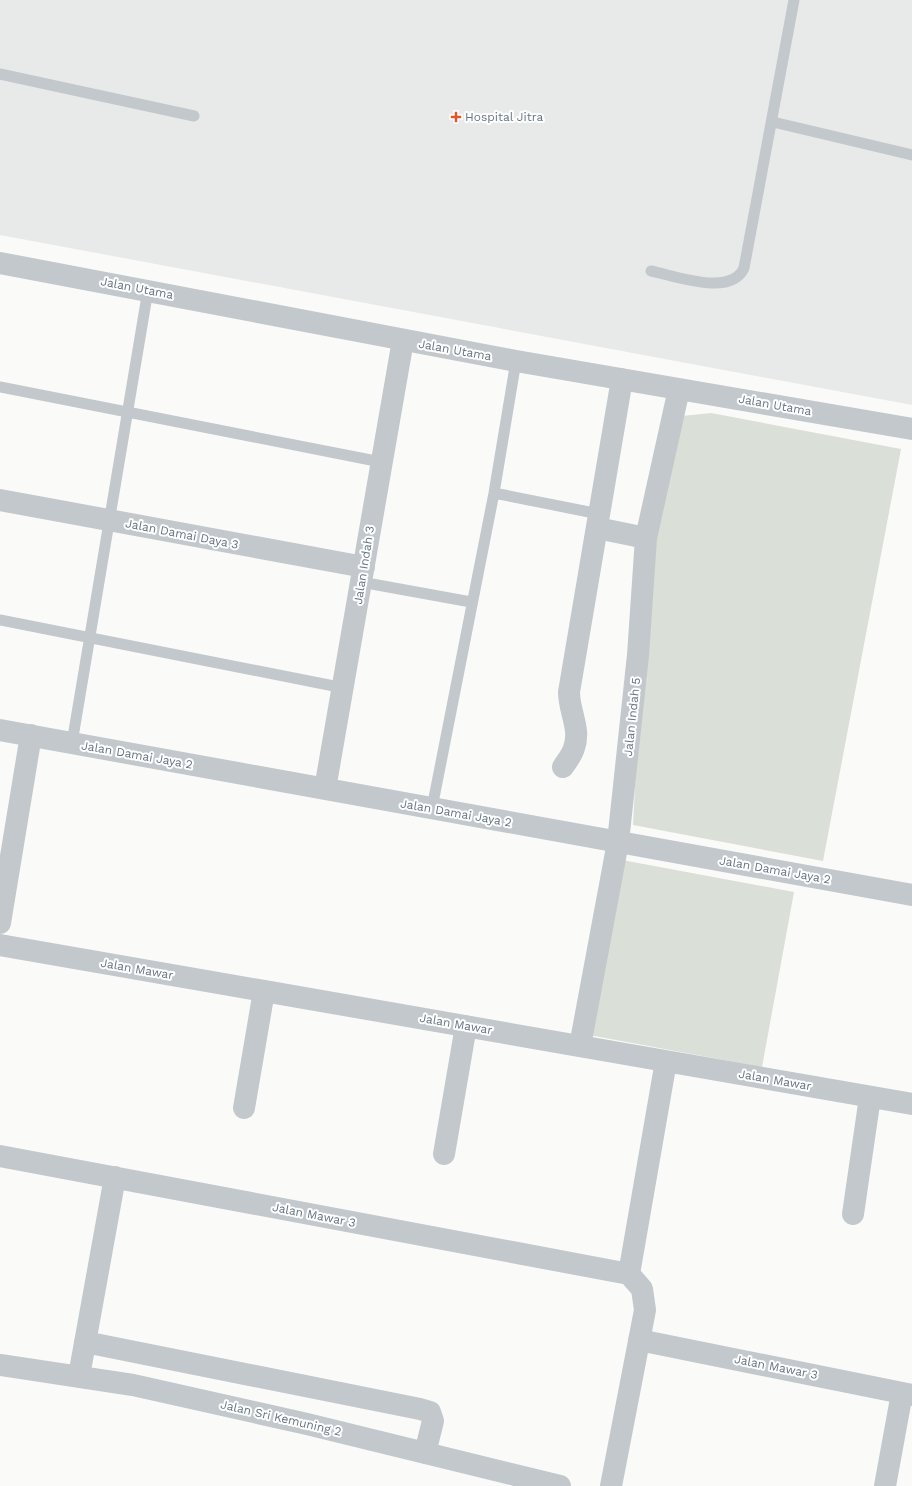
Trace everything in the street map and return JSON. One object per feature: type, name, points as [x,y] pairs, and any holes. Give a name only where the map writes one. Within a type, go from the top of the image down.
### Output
[{"type":"street","name":"Jalan Utama","points":[[0,263],[516,361],[912,429]]},
{"type":"street","name":"Jalan Indah 3","points":[[325,789],[344,688],[381,462],[403,340]]},
{"type":"street","points":[[563,767],[574,749],[577,738],[576,727],[569,702],[569,692],[622,379]]},
{"type":"street","name":"Jalan Indah 5","points":[[580,1046],[618,842],[638,655],[646,538],[679,389]]},
{"type":"street","name":"Jalan Damai Daya 3","points":[[0,500],[109,520],[363,575]]},
{"type":"street","points":[[598,521],[646,538]]},
{"type":"street","name":"Jalan Damai Jaya 2","points":[[0,730],[912,895]]},
{"type":"street","points":[[0,924],[31,735]]},
{"type":"street","name":"Jalan Mawar","points":[[0,945],[912,1104]]},
{"type":"street","points":[[244,1108],[264,991]]},
{"type":"street","points":[[444,1154],[466,1026]]},
{"type":"street","points":[[611,1486],[645,1310],[642,1288],[629,1274],[666,1061]]},
{"type":"street","points":[[853,1214],[870,1097]]},
{"type":"street","name":"Jalan Mawar 3","points":[[0,1156],[629,1274]]},
{"type":"street","points":[[79,1376],[115,1177]]},
{"type":"street","name":"Jalan Mawar 3","points":[[639,1340],[907,1394]]},
{"type":"street","points":[[85,1342],[430,1412],[433,1421],[425,1454]]},
{"type":"street","name":"Jalan Sri Kemuning 2","points":[[0,1365],[133,1384],[560,1486]]},
{"type":"street","points":[[885,1486],[907,1394]]},
{"type":"lane","points":[[651,271],[718,284],[730,282],[741,275],[744,268],[773,122],[794,0]]},
{"type":"lane","points":[[0,74],[194,116]]},
{"type":"lane","points":[[773,122],[912,154]]},
{"type":"lane","points":[[72,743],[148,290]]},
{"type":"lane","points":[[432,808],[471,602],[494,493],[516,361]]},
{"type":"lane","points":[[0,387],[381,462]]},
{"type":"lane","points":[[494,493],[598,521]]},
{"type":"lane","points":[[363,575],[471,602]]},
{"type":"lane","points":[[0,620],[344,688]]},
{"type":"shaded area","name":"Hospital Jitra","points":[[0,0],[912,0],[912,405],[0,235]]},
{"type":"shaded area","points":[[711,413],[901,449],[823,861],[633,825],[645,586],[682,416]]},
{"type":"shaded area","points":[[622,860],[794,892],[762,1067],[589,1035]]},
{"type":"place","name":"Hospital Jitra","points":[[456,117]]}]
